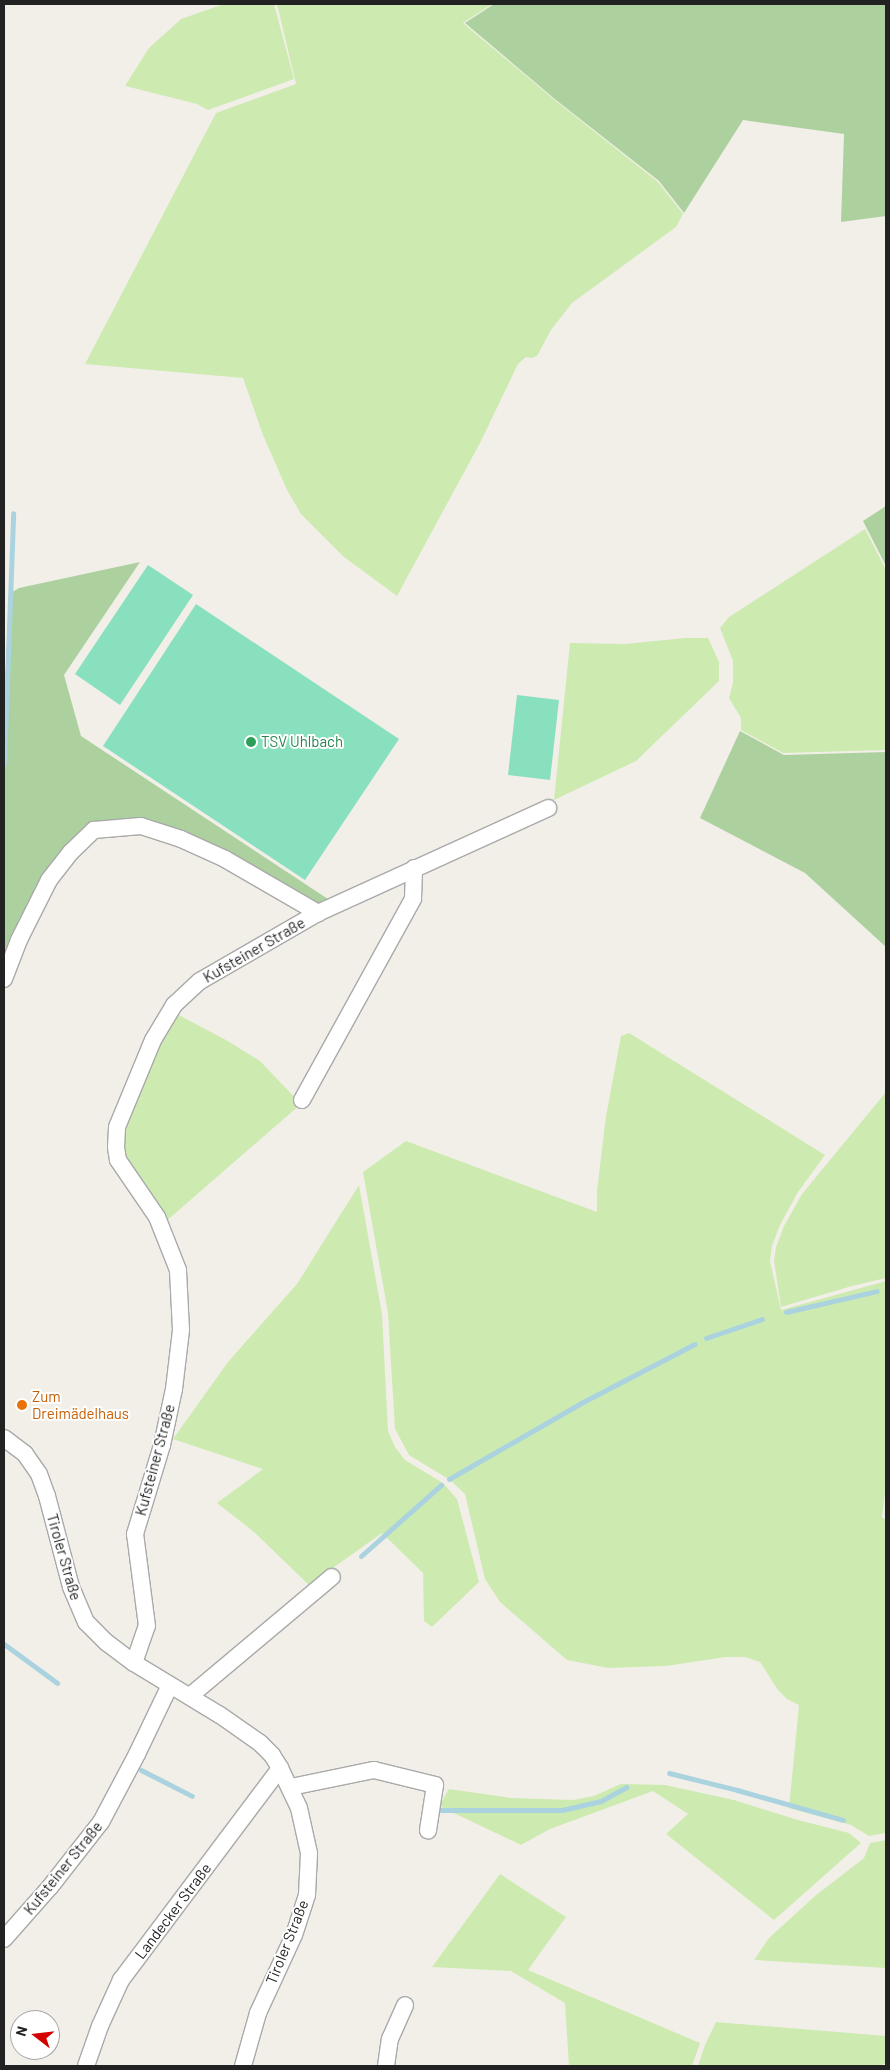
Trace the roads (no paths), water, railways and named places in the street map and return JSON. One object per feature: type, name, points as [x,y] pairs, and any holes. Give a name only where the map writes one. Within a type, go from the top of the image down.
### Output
[{"type":"street","name":"Kufsteiner Straße","points":[[134,1663],[147,1626],[135,1534],[162,1445],[174,1389],[181,1330],[178,1270],[157,1217],[118,1160],[116,1147],[117,1127],[153,1040],[174,1006],[200,981],[318,913],[548,808]]},
{"type":"street","name":"Kufsteiner Straße","points":[[4,979],[19,940],[49,880],[71,852],[94,830],[141,826],[181,839],[225,860],[318,913]]},
{"type":"street","points":[[302,1100],[413,899],[414,868]]},
{"type":"street","name":"Tiroler Straße","points":[[4,1438],[25,1454],[39,1474],[47,1496],[71,1587],[86,1622],[106,1642],[134,1663],[246,1731],[272,1755],[290,1787],[305,1828],[308,1844],[307,1895],[294,1935],[258,2013],[243,2066]]},
{"type":"street","points":[[190,1696],[332,1576]]},
{"type":"street","name":"Kufsteiner Straße","points":[[4,1939],[50,1887],[101,1822],[138,1754],[170,1685]]},
{"type":"street","name":"Landecker Straße","points":[[86,2066],[100,2026],[120,1980],[280,1768]]},
{"type":"street","points":[[290,1787],[374,1770],[435,1785],[428,1830]]},
{"type":"street","points":[[386,2066],[390,2040],[405,2005]]},
{"type":"waterway","points":[[4,764],[13,513]]},
{"type":"waterway","points":[[786,1312],[877,1291]]},
{"type":"waterway","points":[[706,1338],[762,1319]]},
{"type":"waterway","points":[[449,1479],[581,1403],[695,1344]]},
{"type":"waterway","points":[[361,1556],[441,1485]]},
{"type":"waterway","points":[[4,1644],[57,1683]]},
{"type":"waterway","points":[[141,1770],[192,1796]]},
{"type":"waterway","points":[[669,1773],[843,1820]]},
{"type":"waterway","points":[[438,1810],[562,1810],[601,1801],[626,1787]]},
{"type":"place","name":"TSV Uhlbach","points":[[251,742]]},
{"type":"place","name":"Zum Dreimädelhaus","points":[[22,1405]]}]
